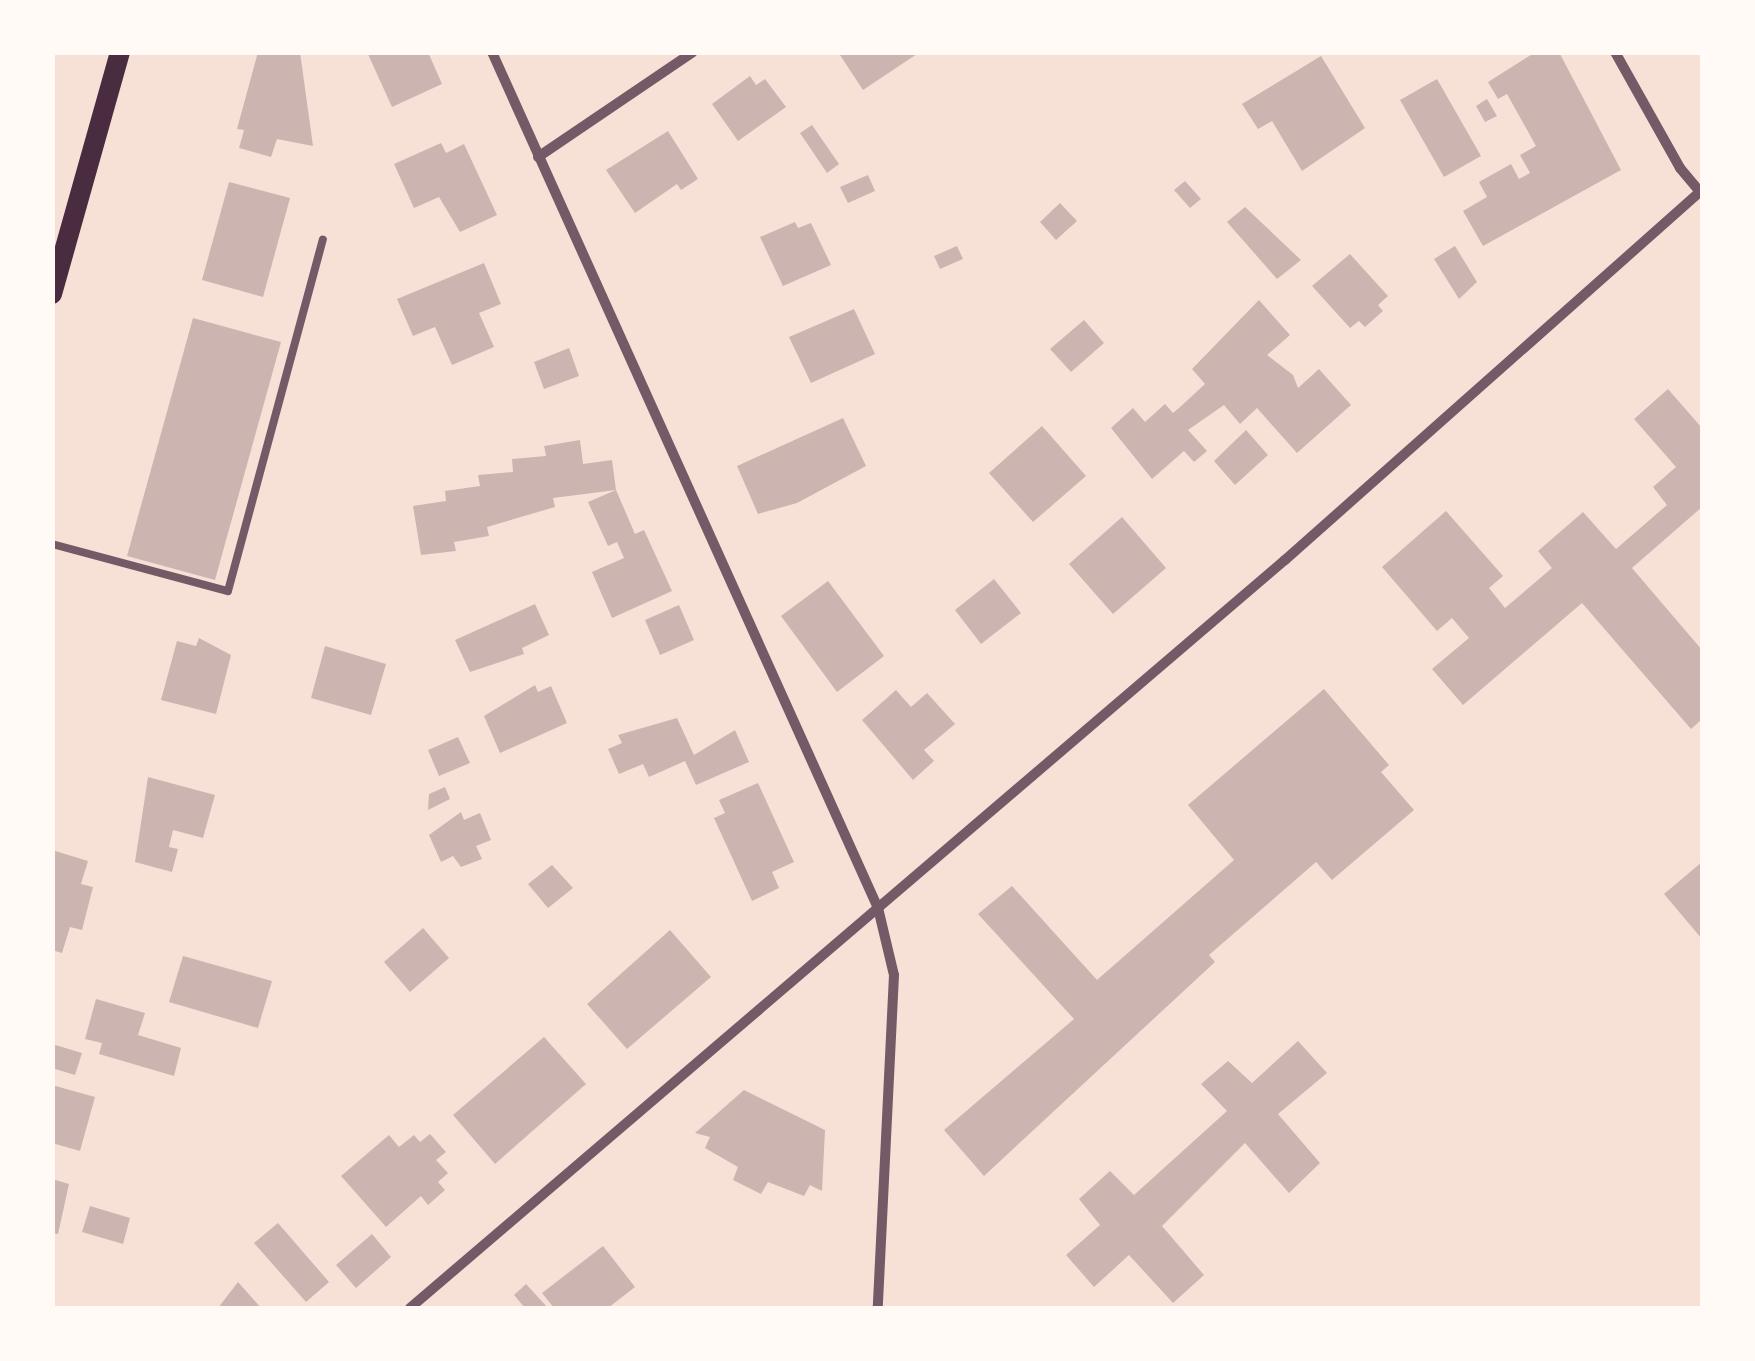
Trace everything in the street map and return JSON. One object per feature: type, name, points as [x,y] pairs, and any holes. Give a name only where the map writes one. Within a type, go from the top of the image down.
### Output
[{"type":"main road","points":[[52,294],[120,52]]},
{"type":"street","points":[[492,52],[878,908],[894,975],[878,1308]]},
{"type":"street","points":[[538,156],[693,52]]},
{"type":"street","points":[[410,1308],[878,908],[1702,191],[1680,168],[1615,52]]},
{"type":"lane","points":[[52,544],[228,591],[323,240]]},
{"type":"building","points":[[258,52],[300,52],[313,146],[277,139],[271,157],[239,148],[244,130],[237,129]]},
{"type":"building","points":[[367,52],[428,52],[442,84],[392,107]]},
{"type":"building","points":[[838,52],[920,52],[863,90]]},
{"type":"building","points":[[1559,52],[1621,170],[1483,246],[1463,211],[1487,197],[1479,182],[1511,164],[1519,179],[1530,173],[1520,155],[1536,146],[1507,94],[1498,99],[1488,82],[1534,53]]},
{"type":"building","points":[[1321,56],[1365,128],[1302,171],[1272,121],[1258,129],[1242,104]]},
{"type":"building","points":[[750,76],[756,85],[765,79],[786,107],[738,141],[712,104]]},
{"type":"building","points":[[1437,79],[1481,156],[1444,177],[1400,100]]},
{"type":"building","points":[[1487,99],[1497,116],[1485,122],[1476,106]]},
{"type":"building","points":[[812,125],[839,164],[827,173],[800,133]]},
{"type":"building","points":[[668,131],[698,179],[681,190],[677,184],[635,213],[606,170]]},
{"type":"building","points":[[441,143],[446,153],[464,144],[497,215],[460,232],[439,197],[414,208],[394,164]]},
{"type":"building","points":[[868,175],[875,191],[848,203],[840,187]]},
{"type":"building","points":[[1185,181],[1201,199],[1190,208],[1174,190]]},
{"type":"building","points":[[229,182],[290,198],[263,297],[202,280]]},
{"type":"building","points":[[1060,203],[1077,221],[1056,240],[1040,222]]},
{"type":"building","points":[[1245,207],[1301,260],[1277,279],[1227,222]]},
{"type":"building","points":[[795,222],[798,228],[811,223],[831,265],[783,286],[760,237]]},
{"type":"building","points":[[957,246],[963,259],[940,269],[934,256]]},
{"type":"building","points":[[1455,246],[1477,282],[1459,299],[1434,259]]},
{"type":"building","points":[[1350,254],[1388,296],[1378,305],[1383,311],[1365,327],[1359,321],[1350,328],[1312,286]]},
{"type":"building","points":[[484,263],[501,304],[479,313],[494,347],[452,365],[435,327],[413,336],[397,299]]},
{"type":"building","points":[[1259,300],[1290,335],[1267,355],[1293,375],[1298,388],[1319,369],[1351,405],[1297,453],[1257,408],[1240,424],[1224,405],[1188,430],[1207,451],[1194,462],[1184,451],[1152,479],[1111,428],[1133,408],[1145,422],[1165,404],[1173,413],[1179,408],[1205,384],[1192,369]]},
{"type":"building","points":[[854,309],[875,354],[811,383],[789,337]]},
{"type":"building","points":[[193,318],[281,342],[215,580],[127,556]]},
{"type":"building","points":[[1084,320],[1104,343],[1071,372],[1050,349]]},
{"type":"building","points":[[569,348],[579,376],[544,389],[534,362]]},
{"type":"building","points":[[1668,389],[1702,428],[1702,507],[1632,568],[1702,650],[1702,719],[1691,729],[1582,603],[1463,705],[1432,669],[1469,638],[1452,618],[1437,631],[1382,567],[1446,511],[1503,576],[1489,588],[1505,608],[1552,568],[1538,551],[1583,512],[1616,549],[1667,505],[1653,487],[1676,467],[1634,419]]},
{"type":"building","points":[[843,418],[866,466],[797,503],[758,514],[737,466]]},
{"type":"building","points":[[1042,426],[1086,476],[1033,522],[989,473]]},
{"type":"building","points":[[1246,430],[1268,455],[1235,485],[1214,461]]},
{"type":"building","points":[[580,440],[583,464],[612,460],[616,490],[553,498],[555,507],[487,527],[489,536],[454,542],[456,551],[421,555],[413,506],[446,501],[445,491],[480,486],[478,475],[513,472],[512,459],[546,456],[544,446]]},
{"type":"building","points":[[616,490],[635,534],[644,530],[672,591],[612,618],[592,572],[624,558],[617,542],[608,546],[588,502]]},
{"type":"building","points":[[1122,517],[1166,568],[1113,614],[1069,564]]},
{"type":"building","points":[[994,579],[1021,613],[981,644],[955,610]]},
{"type":"building","points":[[828,581],[884,656],[837,692],[781,616]]},
{"type":"building","points":[[535,604],[549,635],[522,648],[524,654],[470,672],[455,640]]},
{"type":"building","points":[[679,605],[694,640],[660,655],[645,620]]},
{"type":"building","points":[[199,638],[231,655],[216,714],[161,700],[177,641],[196,646]]},
{"type":"building","points":[[325,646],[386,664],[371,715],[311,698]]},
{"type":"building","points":[[535,685],[538,692],[551,686],[567,723],[500,753],[484,716]]},
{"type":"building","points":[[1324,689],[1389,765],[1381,772],[1414,810],[1332,880],[1316,862],[1209,955],[1215,962],[984,1176],[944,1130],[1074,1019],[978,914],[1012,886],[1097,980],[1234,860],[1188,805]]},
{"type":"building","points":[[896,690],[911,707],[927,693],[955,724],[924,750],[934,761],[913,780],[862,720]]},
{"type":"building","points":[[677,718],[694,755],[735,730],[749,762],[696,785],[685,761],[649,777],[643,764],[619,774],[608,749],[622,743],[618,735]]},
{"type":"building","points":[[458,737],[470,763],[439,776],[428,750]]},
{"type":"building","points":[[148,777],[215,795],[203,838],[173,830],[169,847],[178,849],[172,872],[135,862]]},
{"type":"building","points":[[758,783],[794,862],[772,872],[779,888],[752,901],[714,818],[725,813],[719,800]]},
{"type":"building","points":[[445,787],[450,799],[428,810],[429,794]]},
{"type":"building","points":[[461,812],[464,820],[480,813],[491,840],[476,846],[482,859],[461,867],[453,856],[441,862],[429,835]]},
{"type":"building","points":[[52,850],[88,861],[81,884],[93,887],[82,930],[70,927],[62,953],[52,950]]},
{"type":"building","points":[[1702,862],[1702,939],[1664,894]]},
{"type":"building","points":[[552,865],[573,888],[548,908],[528,884]]},
{"type":"building","points":[[423,928],[449,958],[410,992],[384,962]]},
{"type":"building","points":[[670,930],[711,977],[627,1049],[587,1004]]},
{"type":"building","points":[[183,956],[272,981],[258,1028],[169,1002]]},
{"type":"building","points":[[96,999],[145,1013],[138,1035],[181,1048],[174,1076],[99,1054],[102,1043],[85,1039]]},
{"type":"building","points":[[544,1037],[586,1084],[495,1164],[453,1115]]},
{"type":"building","points":[[1298,1041],[1327,1073],[1278,1114],[1320,1163],[1289,1193],[1245,1143],[1162,1226],[1204,1275],[1173,1303],[1129,1255],[1094,1287],[1066,1255],[1100,1225],[1079,1199],[1110,1171],[1134,1195],[1227,1111],[1201,1084],[1228,1061],[1252,1083]]},
{"type":"building","points":[[52,1044],[82,1053],[75,1075],[52,1068]]},
{"type":"building","points":[[52,1085],[95,1097],[80,1151],[52,1143]]},
{"type":"building","points":[[744,1090],[825,1130],[822,1191],[810,1185],[804,1196],[768,1182],[761,1194],[733,1180],[738,1167],[705,1148],[710,1137],[695,1133]]},
{"type":"building","points":[[430,1134],[446,1152],[436,1160],[448,1173],[438,1182],[445,1190],[428,1205],[421,1196],[386,1227],[341,1176],[389,1135],[399,1147],[414,1135],[420,1142]]},
{"type":"building","points":[[52,1179],[69,1184],[58,1234],[52,1233]]},
{"type":"building","points":[[90,1206],[130,1218],[123,1244],[82,1232]]},
{"type":"building","points":[[278,1223],[329,1282],[306,1302],[254,1243]]},
{"type":"building","points":[[372,1234],[391,1257],[356,1288],[336,1265]]},
{"type":"building","points":[[603,1246],[635,1287],[608,1308],[554,1308],[542,1293]]},
{"type":"building","points":[[238,1282],[261,1308],[218,1308]]},
{"type":"building","points":[[526,1284],[548,1308],[525,1308],[514,1295]]}]
